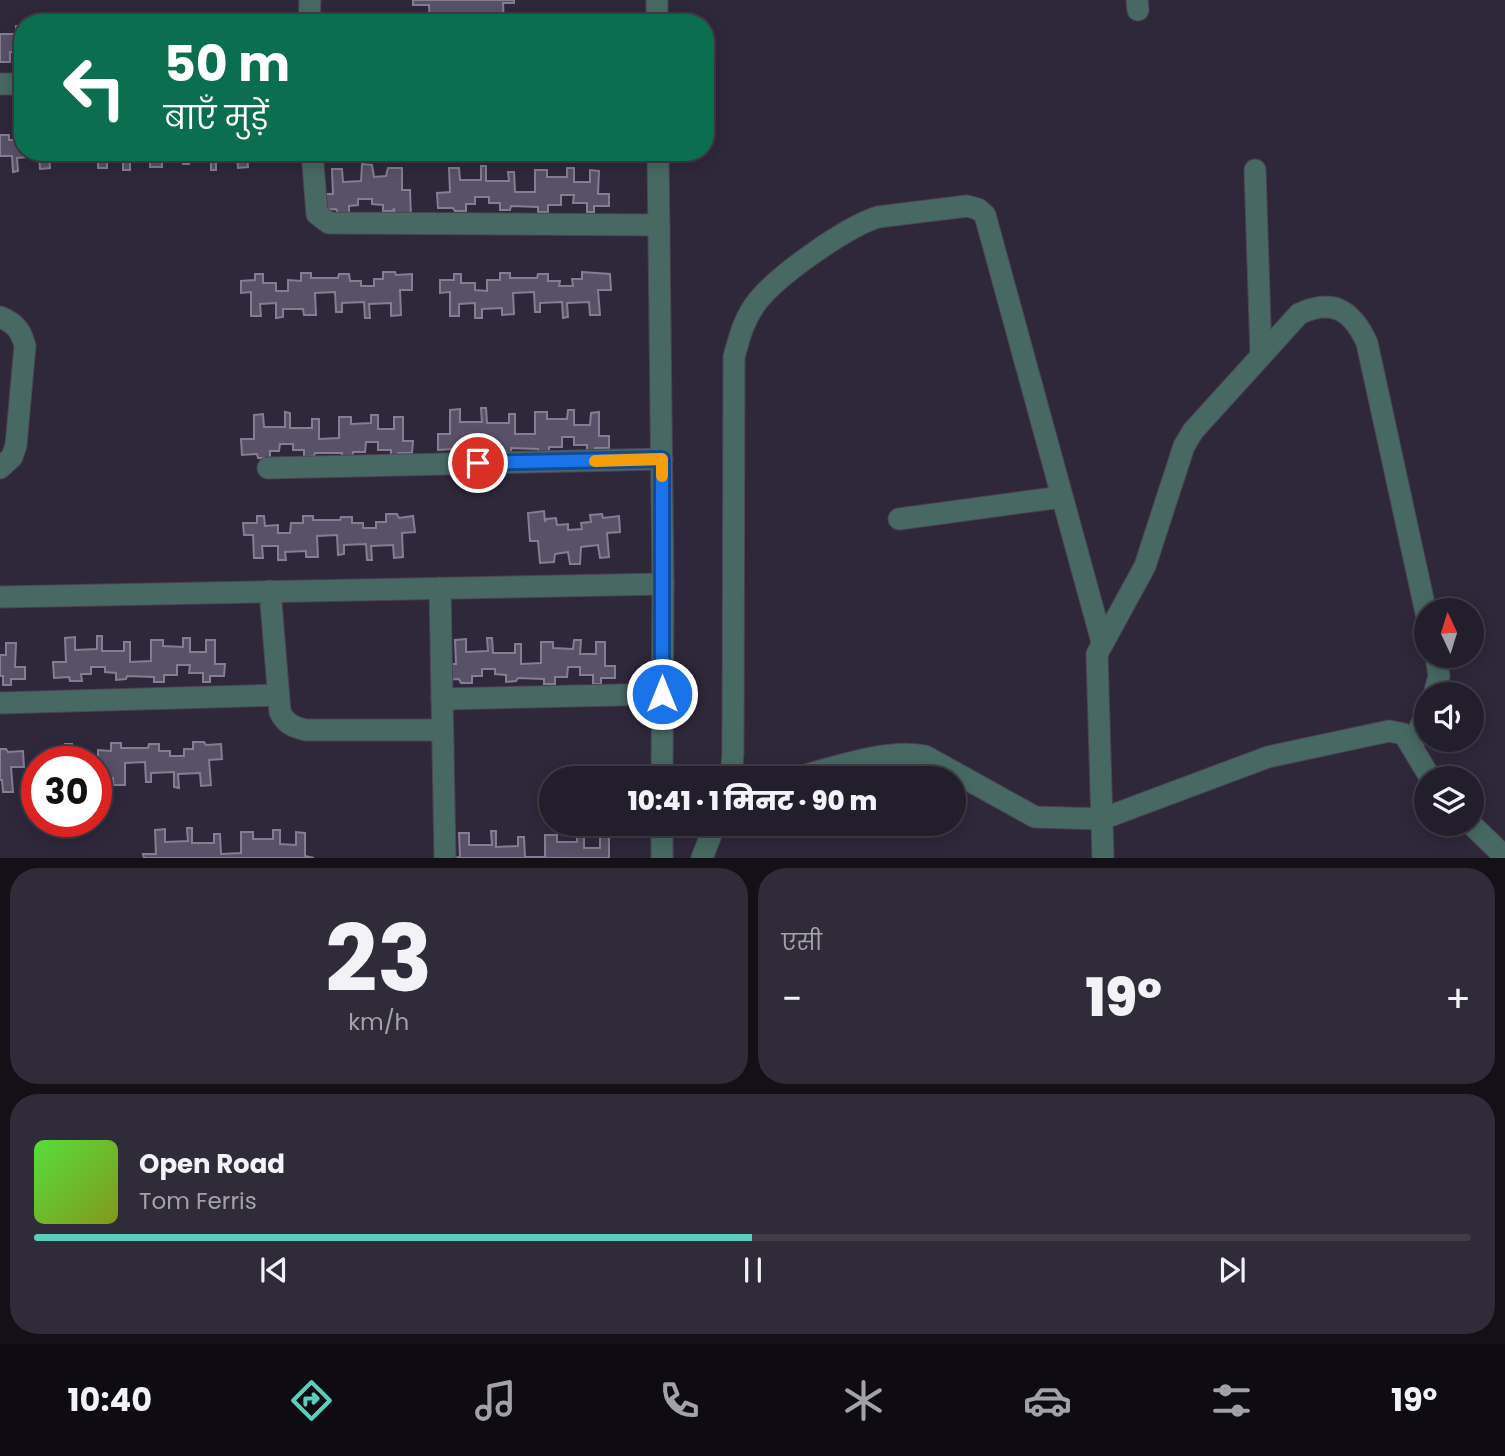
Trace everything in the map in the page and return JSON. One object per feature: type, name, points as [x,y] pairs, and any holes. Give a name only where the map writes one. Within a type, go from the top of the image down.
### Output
[{"type":"street","points":[[313,161],[317,214],[329,223],[659,225]]},
{"type":"street","points":[[658,161],[663,584],[662,766]]},
{"type":"street","points":[[1255,170],[1261,356]]},
{"type":"street","points":[[732,766],[734,357],[741,330],[754,305],[772,284],[864,221],[967,206],[978,209],[985,215],[1102,642]]},
{"type":"street","points":[[1103,858],[1097,654],[1145,566],[1184,446],[1193,431],[1299,314],[1311,308],[1339,308],[1351,316],[1367,343],[1423,598]]},
{"type":"street","points":[[0,317],[13,323],[22,334],[25,346],[16,445],[12,457],[0,468]]},
{"type":"street","points":[[268,468],[662,459]]},
{"type":"street","points":[[899,519],[1062,497]]},
{"type":"street","points":[[0,597],[663,584]]},
{"type":"street","points":[[440,588],[445,858]]},
{"type":"street","points":[[270,591],[278,695],[280,712],[285,722],[295,728],[442,730]]},
{"type":"street","points":[[442,699],[662,694]]},
{"type":"street","points":[[0,703],[278,695]]},
{"type":"street","points":[[966,779],[1035,817],[1102,819],[1284,753],[1389,731],[1404,734],[1424,766]]},
{"type":"street","points":[[1412,746],[1414,741]]},
{"type":"street","points":[[844,766],[892,754],[909,753],[925,756],[943,766]]},
{"type":"street","points":[[662,836],[662,858]]},
{"type":"street","points":[[702,858],[710,836]]},
{"type":"street","points":[[1483,836],[1505,857]]},
{"type":"building","points":[[413,0],[514,0],[514,3],[503,3],[504,14],[430,14],[429,5],[413,5]]},
{"type":"building","points":[[0,34],[14,34],[14,52],[10,52],[10,62],[0,62]]},
{"type":"building","points":[[0,135],[9,135],[9,140],[14,140],[14,161],[17,161],[18,171],[13,172],[12,156],[0,156]]},
{"type":"building","points":[[39,161],[50,161],[50,168],[40,169]]},
{"type":"building","points":[[98,161],[107,161],[107,168],[98,168]]},
{"type":"building","points":[[123,161],[130,161],[130,170],[123,170]]},
{"type":"building","points":[[150,161],[162,161],[162,167],[150,167]]},
{"type":"building","points":[[211,161],[216,161],[216,170],[211,170]]},
{"type":"building","points":[[237,161],[248,161],[248,167],[238,168]]},
{"type":"building","points":[[362,164],[372,165],[374,177],[386,176],[388,168],[402,168],[402,190],[410,190],[411,218],[395,219],[394,208],[393,211],[383,211],[383,205],[372,204],[372,199],[358,199],[358,205],[349,206],[349,213],[338,213],[336,209],[321,210],[320,194],[333,194],[332,169],[342,169],[343,182],[361,181]]},
{"type":"building","points":[[481,166],[486,166],[486,181],[509,181],[508,172],[514,172],[515,192],[535,192],[535,170],[547,170],[547,177],[567,177],[567,168],[574,168],[574,182],[590,182],[590,170],[599,171],[598,194],[609,194],[609,206],[594,206],[594,212],[587,212],[587,203],[573,203],[574,195],[561,195],[561,205],[548,205],[548,212],[538,212],[538,207],[511,206],[510,210],[500,210],[500,203],[489,203],[489,197],[475,197],[475,204],[466,204],[466,211],[438,208],[437,193],[450,192],[449,168],[459,168],[460,180],[481,180]]},
{"type":"building","points":[[383,272],[412,274],[412,290],[400,290],[401,315],[391,316],[391,303],[369,304],[370,318],[365,318],[364,302],[342,303],[342,312],[336,312],[335,292],[315,293],[316,315],[304,315],[303,309],[283,309],[283,317],[276,318],[276,303],[260,304],[261,316],[251,316],[251,292],[241,293],[241,281],[255,280],[255,274],[263,274],[263,283],[276,283],[276,291],[288,291],[288,280],[301,281],[301,273],[311,273],[311,278],[338,278],[339,274],[349,274],[350,281],[361,281],[361,286],[374,286],[374,279],[383,279]]},
{"type":"building","points":[[582,272],[610,274],[611,290],[598,290],[600,315],[590,315],[589,302],[567,303],[568,317],[563,318],[562,302],[540,303],[540,312],[535,312],[534,292],[513,293],[514,314],[502,315],[502,308],[482,309],[482,318],[475,318],[475,303],[459,304],[459,316],[450,316],[450,292],[440,293],[440,280],[454,280],[454,274],[461,274],[461,283],[475,283],[475,290],[487,291],[487,280],[500,280],[500,273],[510,273],[510,278],[537,278],[538,274],[548,274],[548,281],[560,281],[559,286],[573,286],[572,279],[582,279]]},
{"type":"building","points":[[481,408],[486,408],[487,423],[509,423],[509,414],[515,414],[515,434],[535,434],[535,412],[547,412],[547,419],[567,419],[568,410],[574,410],[574,425],[590,425],[591,413],[599,412],[599,436],[609,436],[609,448],[595,448],[595,455],[587,455],[587,445],[574,445],[574,437],[562,437],[562,447],[549,447],[549,454],[539,454],[538,449],[511,448],[511,452],[500,452],[500,445],[489,445],[489,439],[476,439],[476,446],[466,446],[466,453],[455,453],[453,449],[438,450],[438,434],[450,434],[450,410],[460,409],[460,422],[482,422]]},
{"type":"building","points":[[285,412],[290,413],[290,428],[312,428],[312,419],[319,419],[319,439],[339,438],[339,417],[351,417],[351,424],[371,423],[371,415],[378,415],[378,429],[394,429],[394,417],[403,417],[403,441],[413,441],[412,453],[398,453],[398,459],[391,459],[391,450],[378,450],[378,442],[366,442],[365,452],[353,452],[352,459],[342,459],[342,453],[315,453],[314,456],[304,457],[304,450],[293,450],[293,444],[280,444],[279,451],[270,451],[270,458],[258,458],[257,454],[242,455],[241,439],[254,439],[254,415],[263,414],[264,427],[285,427]]},
{"type":"building","points":[[544,511],[545,522],[546,519],[556,518],[557,525],[568,524],[568,530],[582,529],[581,523],[591,522],[590,515],[602,514],[603,518],[619,516],[620,532],[607,533],[609,557],[600,558],[598,545],[581,547],[580,564],[570,564],[568,552],[555,554],[554,562],[540,563],[538,541],[530,541],[528,513]]},
{"type":"building","points":[[386,514],[397,514],[399,518],[413,516],[415,532],[402,533],[403,557],[394,558],[393,545],[371,546],[372,560],[367,560],[366,544],[344,545],[344,554],[338,555],[337,535],[317,536],[318,557],[306,557],[306,551],[285,552],[286,560],[278,560],[278,546],[262,546],[263,558],[254,558],[253,535],[244,535],[243,523],[257,523],[257,516],[264,516],[265,526],[278,525],[278,533],[290,533],[291,523],[303,523],[303,516],[313,516],[313,520],[352,517],[352,523],[363,523],[363,528],[376,528],[376,522],[386,522]]},
{"type":"building","points":[[97,636],[102,636],[102,651],[124,651],[124,642],[130,642],[130,662],[151,661],[151,640],[163,640],[163,646],[183,647],[183,638],[190,638],[190,652],[206,652],[206,640],[215,640],[215,664],[225,664],[224,676],[210,676],[210,682],[203,682],[203,673],[189,673],[190,665],[177,665],[177,675],[164,675],[164,682],[154,682],[154,677],[127,676],[126,679],[116,680],[116,673],[105,672],[105,667],[91,667],[91,674],[81,674],[82,681],[70,681],[69,677],[54,678],[53,662],[66,662],[65,638],[75,637],[75,650],[97,649]]},
{"type":"building","points":[[487,638],[492,638],[493,653],[515,653],[515,644],[521,644],[521,664],[541,663],[541,642],[553,642],[553,648],[573,649],[574,640],[581,640],[580,654],[596,654],[596,642],[605,642],[605,666],[615,666],[615,678],[601,678],[601,684],[593,684],[593,675],[580,675],[580,667],[568,667],[567,677],[555,677],[555,684],[544,684],[544,679],[518,678],[516,681],[506,682],[506,675],[495,674],[495,669],[482,669],[482,676],[472,676],[472,683],[461,683],[459,679],[444,680],[444,664],[456,664],[455,640],[466,639],[466,652],[488,651]]},
{"type":"building","points":[[6,643],[16,643],[15,667],[25,667],[25,679],[11,679],[11,685],[3,685],[3,676],[0,676],[0,655],[6,655]]},
{"type":"building","points":[[193,742],[221,744],[222,759],[209,760],[211,785],[201,786],[200,773],[178,774],[179,788],[174,787],[174,772],[151,773],[151,782],[146,782],[145,762],[125,763],[125,785],[113,785],[111,743],[121,743],[121,748],[148,748],[149,744],[159,744],[159,751],[170,751],[170,756],[184,756],[184,749],[193,749]]},
{"type":"building","points":[[0,749],[6,749],[8,752],[21,751],[21,767],[11,767],[13,792],[3,792],[0,780]]},
{"type":"building","points":[[187,828],[192,828],[192,843],[214,843],[214,834],[220,834],[221,854],[241,853],[241,832],[253,832],[253,839],[273,839],[273,830],[280,830],[280,844],[296,845],[296,832],[305,833],[305,856],[314,858],[144,858],[143,854],[156,854],[155,830],[165,829],[165,842],[188,841]]},
{"type":"building","points":[[491,831],[496,831],[496,847],[518,846],[518,837],[524,837],[525,857],[545,857],[545,836],[557,836],[557,842],[577,842],[577,836],[584,836],[584,848],[600,848],[600,836],[609,836],[609,858],[447,858],[460,857],[459,833],[469,833],[469,845],[492,845]]},
{"type":"slow traffic","points":[[595,461],[662,459],[662,476]]},
{"type":"route","points":[[478,463],[662,459],[662,694]]}]
